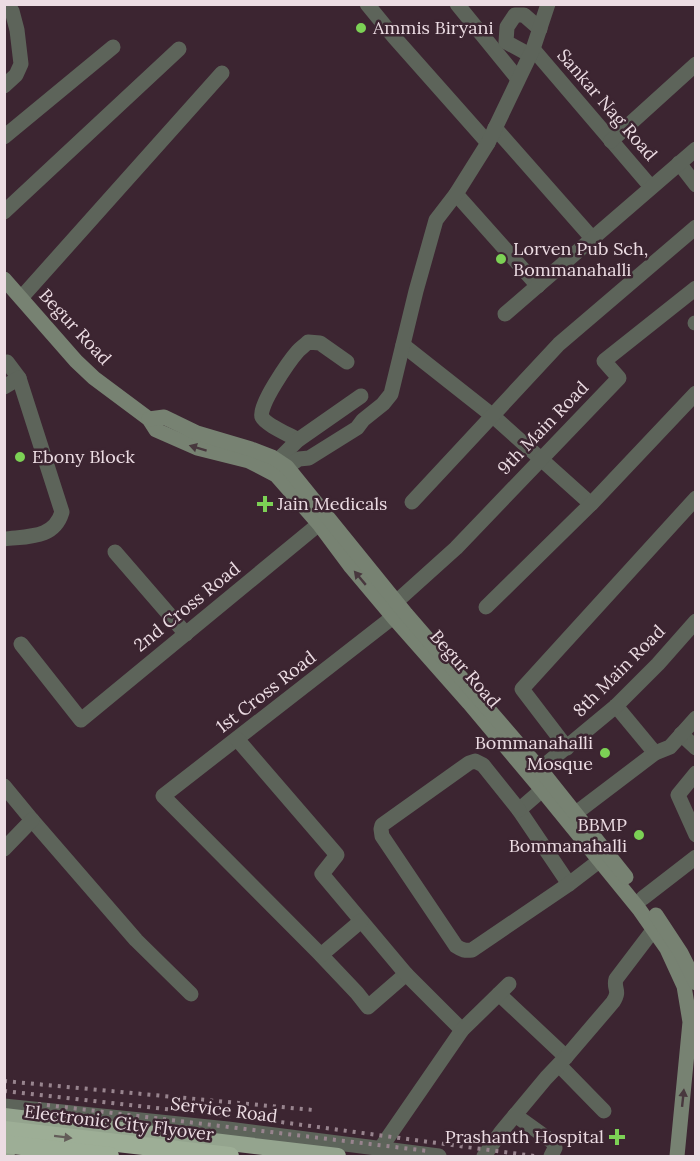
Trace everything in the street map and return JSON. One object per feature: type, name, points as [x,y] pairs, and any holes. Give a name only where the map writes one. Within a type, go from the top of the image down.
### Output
[{"type":"highway","points":[[4,1116],[338,1156]]},
{"type":"highway","name":"Electronic City Flyover","points":[[4,1130],[230,1156]]},
{"type":"highway","name":"Electronic City Flyover","points":[[4,1144],[110,1156]]},
{"type":"main road","name":"Begur Road","points":[[4,279],[76,361],[94,378],[149,419],[164,417],[197,434],[272,456],[285,465],[469,703],[639,909],[667,949],[684,986],[690,1022],[677,1156]]},
{"type":"main road","name":"Begur Road","points":[[285,465],[319,524],[351,567],[395,610],[540,769],[670,935],[694,974]]},
{"type":"street","points":[[4,86],[16,75],[21,64],[17,30],[12,11],[7,4]]},
{"type":"street","points":[[367,4],[393,37],[488,143]]},
{"type":"street","points":[[457,4],[518,79]]},
{"type":"street","points":[[285,465],[309,458],[357,429],[363,420],[383,404],[391,394],[436,220],[456,194],[488,143],[530,52],[548,4]]},
{"type":"street","points":[[516,10],[538,28]]},
{"type":"street","name":"Sankar Nag Road","points":[[516,10],[507,27],[506,42],[530,52],[651,187]]},
{"type":"street","points":[[4,137],[113,47]]},
{"type":"street","points":[[4,212],[179,49]]},
{"type":"street","points":[[611,141],[696,64]]},
{"type":"street","points":[[21,298],[222,73]]},
{"type":"street","points":[[495,128],[592,238]]},
{"type":"street","points":[[506,314],[696,149]]},
{"type":"street","points":[[679,163],[696,184]]},
{"type":"street","points":[[456,194],[538,286]]},
{"type":"street","points":[[412,502],[559,344],[696,226]]},
{"type":"street","name":"9th Main Road","points":[[395,610],[619,378],[604,361],[696,288]]},
{"type":"street","points":[[298,440],[266,421],[262,416],[261,411],[267,397],[298,351],[309,342],[320,343],[347,362]]},
{"type":"street","points":[[403,345],[493,416],[591,504]]},
{"type":"street","points":[[4,539],[43,534],[55,526],[62,512],[19,378],[7,362]]},
{"type":"street","points":[[4,387],[19,378]]},
{"type":"street","points":[[486,607],[591,504],[696,393]]},
{"type":"street","points":[[285,465],[298,440],[361,396]]},
{"type":"street","points":[[567,748],[522,689],[696,498]]},
{"type":"street","name":"2nd Cross Road","points":[[21,644],[81,720],[319,524]]},
{"type":"street","points":[[115,552],[186,634]]},
{"type":"street","name":"1st Cross Road","points":[[321,955],[163,796],[237,739],[395,610]]},
{"type":"street","name":"8th Main Road","points":[[540,769],[616,706],[696,621]]},
{"type":"street","points":[[616,706],[655,753]]},
{"type":"street","points":[[576,813],[655,753],[670,747],[696,718]]},
{"type":"street","points":[[681,734],[696,748]]},
{"type":"street","points":[[237,739],[337,855],[322,874],[406,974],[462,1030]]},
{"type":"street","points":[[569,884],[519,810],[483,765],[475,761],[382,825],[382,836],[456,946],[466,951],[472,950],[569,884],[599,861]]},
{"type":"street","points":[[696,773],[678,795],[696,836]]},
{"type":"street","points":[[4,786],[136,940],[191,994]]},
{"type":"street","points":[[519,810],[542,790]]},
{"type":"street","points":[[4,849],[32,820]]},
{"type":"street","points":[[642,898],[696,857]]},
{"type":"street","points":[[361,921],[321,955],[368,1007],[406,974]]},
{"type":"street","points":[[484,1156],[515,1115],[612,1002],[617,994],[615,979],[654,929]]},
{"type":"street","points":[[380,1149],[462,1030],[504,989],[604,1111]]},
{"type":"street","name":"Service Road","points":[[4,1106],[228,1129],[439,1156]]},
{"type":"street","points":[[515,1115],[554,1143],[555,1148],[551,1156]]},
{"type":"railway","points":[[4,1081],[313,1110]]},
{"type":"railway","points":[[4,1091],[273,1121],[534,1156]]},
{"type":"railway","points":[[38,1104],[428,1151]]},
{"type":"place","name":"Ammis Biryani","points":[[361,28]]},
{"type":"place","name":"Lorven Pub Sch, Bommanahalli","points":[[501,259]]},
{"type":"place","name":"Ebony Block","points":[[20,457]]},
{"type":"place","name":"Jain Medicals","points":[[265,504]]},
{"type":"place","name":"Bommanahalli Mosque","points":[[605,753]]},
{"type":"place","name":"BBMP Bommanahalli","points":[[639,835]]},
{"type":"place","name":"Prashanth Hospital","points":[[617,1137]]}]
